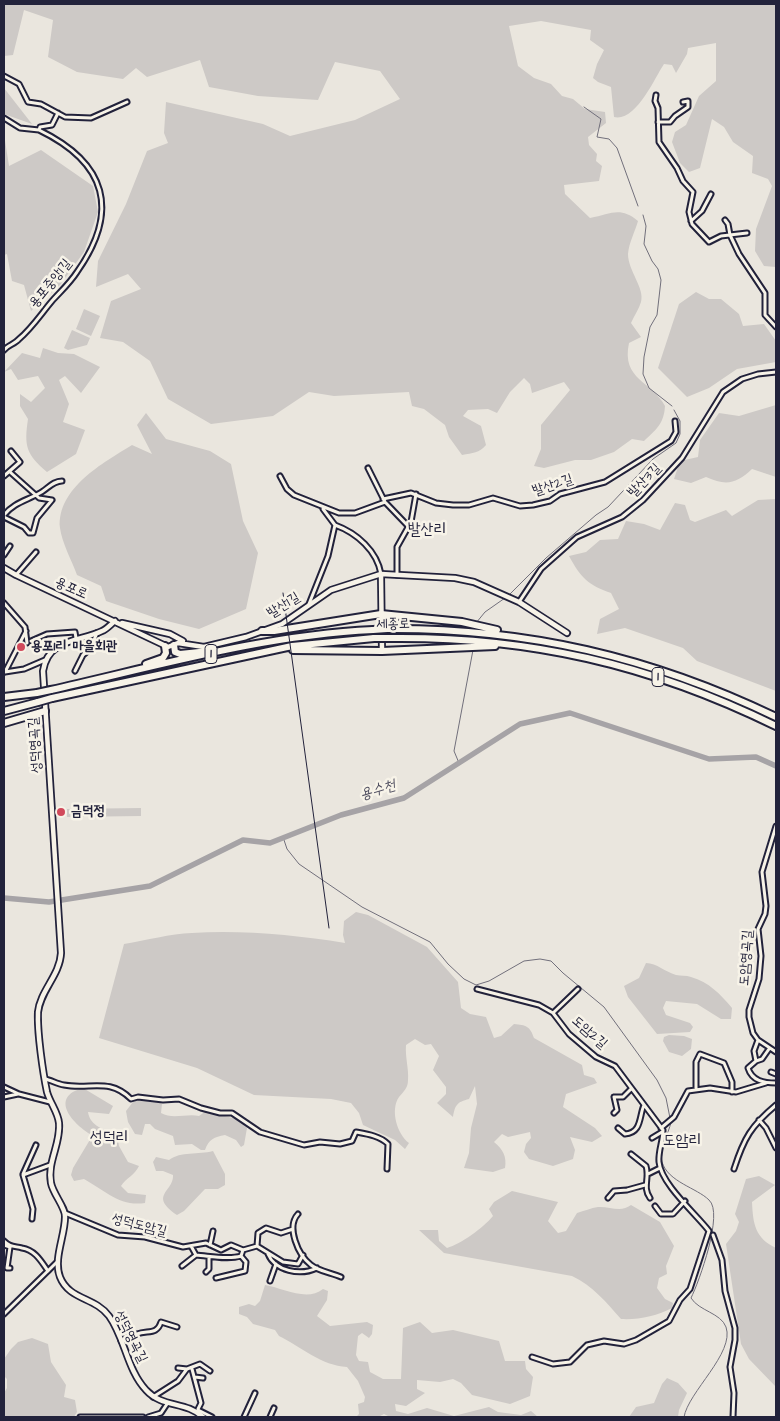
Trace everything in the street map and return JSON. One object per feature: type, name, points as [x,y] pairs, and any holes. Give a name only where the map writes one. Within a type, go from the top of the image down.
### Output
[{"type":"highway","points":[[262,630],[274,631],[380,614],[462,622],[485,630]]},
{"type":"highway","name":"세종로","points":[[4,698],[37,693],[290,638],[388,629],[485,630],[602,652],[676,674],[722,692],[776,717]]},
{"type":"highway","name":"세종로","points":[[4,711],[52,698],[276,650],[338,640],[374,638],[459,639],[485,644],[534,647],[598,660],[676,682],[728,703],[776,726]]},
{"type":"highway","points":[[174,642],[175,652],[180,654],[235,649]]},
{"type":"highway","points":[[276,650],[382,651],[485,644]]},
{"type":"highway","points":[[101,678],[160,660],[165,656],[164,645]]},
{"type":"highway","points":[[4,722],[45,711]]},
{"type":"main road","name":"용포로","points":[[4,568],[16,576],[117,622]]},
{"type":"main road","name":"발산1길","points":[[174,642],[196,647],[216,646],[282,624],[331,590],[381,574],[464,580],[519,602],[567,633]]},
{"type":"main road","points":[[381,574],[380,614],[382,651]]},
{"type":"main road","points":[[45,660],[52,651],[76,638],[97,632],[117,622],[167,634],[174,642],[164,645],[117,622]]},
{"type":"main road","points":[[164,645],[162,639],[167,634]]},
{"type":"main road","name":"성덕영곡길","points":[[45,660],[43,671],[60,962],[38,1009],[45,1079]]},
{"type":"main road","points":[[45,1079],[50,1102],[59,1123],[50,1166],[54,1192],[65,1213]]},
{"type":"main road","name":"성덕영곡길","points":[[65,1213],[58,1261],[60,1278],[69,1292],[102,1308],[109,1316],[137,1377],[153,1397],[166,1404],[196,1410],[203,1417]]},
{"type":"street","points":[[4,76],[19,84],[28,102],[41,104],[64,117],[91,118],[127,102]]},
{"type":"street","points":[[656,95],[655,101],[658,108],[661,146],[677,168],[683,181],[693,192],[689,208],[692,224],[710,242],[721,236],[747,233]]},
{"type":"street","points":[[658,122],[670,122],[675,116],[686,110],[688,108],[688,101],[684,102]]},
{"type":"street","points":[[4,118],[20,128],[39,130],[40,127],[52,125],[58,113]]},
{"type":"street","name":"용포중앙1길","points":[[4,348],[19,340],[77,273],[98,232],[102,220],[102,193],[88,167],[72,151],[39,130]]},
{"type":"street","points":[[691,221],[702,211],[711,194]]},
{"type":"street","points":[[725,220],[739,254],[765,293],[765,315],[776,327]]},
{"type":"street","name":"발산3길","points":[[519,602],[541,569],[577,538],[622,517],[643,500],[682,458],[712,406],[729,386],[758,374],[776,372]]},
{"type":"street","name":"발산2길","points":[[280,476],[287,489],[294,495],[320,507],[348,514],[402,493],[416,494],[436,503],[453,505],[469,505],[493,498],[520,506],[545,502],[560,494],[612,479],[671,441],[676,432],[675,421]]},
{"type":"street","points":[[4,476],[20,462],[11,451]]},
{"type":"street","points":[[368,468],[384,500],[409,527]]},
{"type":"street","points":[[10,472],[36,495],[52,500],[37,518],[33,533],[29,533],[24,527],[4,516],[19,502],[36,495],[55,482],[62,481]]},
{"type":"street","points":[[397,575],[397,547],[409,527],[416,494]]},
{"type":"street","name":"발산2길","points":[[320,507],[335,525],[352,532],[373,554],[381,574]]},
{"type":"street","points":[[309,604],[328,556],[335,525]]},
{"type":"street","points":[[4,555],[10,546]]},
{"type":"street","points":[[16,576],[36,552]]},
{"type":"street","points":[[4,603],[19,619],[28,634],[29,642],[47,634],[74,632],[76,638]]},
{"type":"street","points":[[5,672],[26,631]]},
{"type":"street","points":[[75,671],[83,655],[90,649],[97,632]]},
{"type":"street","points":[[5,672],[24,669],[45,660]]},
{"type":"street","name":"도암영곡길","points":[[758,1040],[750,1025],[749,1010],[759,979],[761,956],[758,929],[765,914],[766,906],[762,872],[776,826]]},
{"type":"street","name":"도암2길","points":[[477,989],[539,1005],[553,1013],[568,1034],[593,1055],[615,1066],[662,1130]]},
{"type":"street","name":"도암2길","points":[[553,1013],[578,989]]},
{"type":"street","points":[[756,1061],[754,1051],[758,1040],[776,1052]]},
{"type":"street","points":[[766,1083],[755,1078],[748,1070],[750,1064],[762,1060],[770,1049]]},
{"type":"street","points":[[696,1088],[696,1062],[700,1054],[724,1063],[732,1082],[732,1092]]},
{"type":"street","points":[[771,1072],[776,1074]]},
{"type":"street","points":[[45,1079],[64,1085],[113,1087],[123,1090],[131,1099],[138,1097],[163,1100],[179,1098],[201,1108],[220,1113],[232,1113],[260,1132],[304,1145],[320,1142],[346,1143],[352,1141],[356,1132],[376,1137],[386,1142],[389,1147],[387,1169]]},
{"type":"street","points":[[652,1138],[674,1117],[688,1091],[696,1088],[710,1088],[732,1092],[766,1083],[776,1083]]},
{"type":"street","points":[[4,1087],[20,1094],[50,1102]]},
{"type":"street","points":[[614,1113],[617,1110],[614,1097],[623,1097],[631,1089]]},
{"type":"street","points":[[4,1097],[20,1094]]},
{"type":"street","points":[[618,1128],[625,1134],[633,1131],[642,1120],[644,1105]]},
{"type":"street","points":[[734,1169],[742,1144],[759,1120],[776,1105]]},
{"type":"street","points":[[759,1120],[766,1128],[776,1148]]},
{"type":"street","points":[[532,1357],[553,1364],[570,1362],[587,1345],[604,1341],[618,1344],[636,1340],[669,1321],[680,1300],[690,1289],[709,1232],[674,1190],[660,1168],[659,1158],[662,1130]]},
{"type":"street","points":[[32,1219],[34,1209],[23,1175],[36,1145]]},
{"type":"street","points":[[631,1154],[644,1163],[648,1174],[645,1185],[650,1198]]},
{"type":"street","points":[[23,1175],[50,1166]]},
{"type":"street","points":[[648,1174],[660,1168]]},
{"type":"street","points":[[608,1198],[614,1191],[645,1185]]},
{"type":"street","points":[[654,1206],[661,1214],[674,1214],[685,1201]]},
{"type":"street","name":"성덕도암길","points":[[65,1213],[118,1235],[146,1237],[170,1245],[191,1246],[202,1244],[210,1245],[217,1250],[231,1245],[242,1250],[257,1246]]},
{"type":"street","points":[[298,1214],[294,1220],[293,1229],[303,1255],[317,1268],[341,1277]]},
{"type":"street","points":[[293,1229],[281,1233],[268,1228],[264,1229],[258,1233],[257,1246],[288,1271],[310,1271],[317,1268]]},
{"type":"street","points":[[210,1245],[213,1231]]},
{"type":"street","points":[[713,1235],[722,1260],[734,1328],[735,1340],[730,1367],[734,1393],[733,1417]]},
{"type":"street","points":[[4,1243],[10,1247],[23,1248],[35,1254],[48,1271]]},
{"type":"street","points":[[191,1246],[196,1255],[209,1258],[241,1256]]},
{"type":"street","points":[[10,1247],[7,1268],[10,1268]]},
{"type":"street","points":[[216,1278],[245,1272],[246,1262],[241,1256],[242,1250]]},
{"type":"street","points":[[268,1254],[294,1265],[298,1264],[303,1255]]},
{"type":"street","points":[[182,1266],[196,1255]]},
{"type":"street","points":[[206,1272],[209,1269],[209,1258]]},
{"type":"street","points":[[4,1314],[58,1261]]},
{"type":"street","points":[[270,1281],[276,1263]]},
{"type":"street","points":[[121,1341],[137,1334],[155,1331],[159,1328],[161,1322],[177,1327]]},
{"type":"street","points":[[199,1359],[199,1364]]},
{"type":"street","points":[[178,1368],[192,1369],[199,1364]]},
{"type":"street","points":[[199,1364],[210,1371]]},
{"type":"street","points":[[153,1397],[178,1381],[187,1369]]},
{"type":"street","points":[[192,1369],[201,1403],[196,1410],[212,1417]]},
{"type":"street","points":[[195,1377],[203,1378]]},
{"type":"street","points":[[244,1417],[255,1393]]},
{"type":"street","points":[[148,1417],[161,1413],[166,1404]]},
{"type":"street","points":[[270,1417],[274,1408]]},
{"type":"street","points":[[80,1417],[143,1417]]},
{"type":"shaded area","points":[[4,4],[776,4],[776,267],[764,266],[755,251],[756,229],[772,186],[768,179],[752,173],[753,156],[733,142],[724,127],[712,119],[700,168],[689,172],[680,163],[672,142],[675,132],[686,125],[699,96],[716,81],[716,43],[688,48],[687,54],[676,73],[672,65],[664,64],[650,89],[637,106],[630,113],[622,117],[614,117],[611,87],[593,78],[604,50],[590,40],[591,30],[541,21],[509,26],[518,66],[534,78],[551,84],[562,96],[573,99],[585,109],[605,112],[606,123],[588,137],[589,145],[597,154],[596,161],[602,166],[599,181],[564,185],[565,194],[590,218],[620,212],[632,216],[638,221],[628,254],[642,297],[631,323],[641,337],[629,343],[629,365],[633,373],[653,391],[665,406],[659,425],[644,441],[632,439],[614,452],[591,460],[575,460],[544,468],[534,466],[541,449],[541,425],[570,390],[564,382],[532,393],[530,384],[524,378],[510,392],[497,413],[488,409],[468,410],[463,416],[481,426],[486,445],[478,451],[462,455],[449,437],[445,425],[424,409],[412,406],[409,392],[334,396],[309,392],[273,416],[211,424],[168,399],[150,361],[123,342],[100,338],[111,301],[141,289],[128,274],[96,287],[98,261],[126,204],[147,151],[168,143],[164,133],[166,102],[263,124],[290,136],[355,120],[400,99],[380,71],[335,62],[318,100],[258,96],[209,87],[200,60],[147,77],[136,68],[123,79],[77,72],[48,57],[53,20],[24,10],[13,55],[4,56]]},
{"type":"shaded area","points":[[4,88],[32,124],[4,114]]},
{"type":"shaded area","points":[[4,134],[9,166],[41,150],[93,186],[98,212],[84,252],[60,285],[31,311],[24,285],[12,281],[7,254],[4,255]]},
{"type":"shaded area","points":[[696,292],[709,299],[721,299],[739,314],[743,326],[764,324],[776,341],[776,362],[737,369],[709,388],[687,397],[658,368],[679,304]]},
{"type":"shaded area","points":[[84,309],[100,316],[91,336],[76,329]]},
{"type":"shaded area","points":[[72,330],[90,338],[87,345],[68,350],[64,348]]},
{"type":"shaded area","points":[[43,348],[58,353],[74,354],[100,367],[81,393],[65,376],[59,380],[69,404],[63,422],[85,430],[76,454],[47,472],[35,460],[28,449],[26,436],[28,419],[20,406],[20,394],[31,402],[45,388],[38,376],[18,380],[11,369],[4,372],[22,353],[40,358]]},
{"type":"shaded area","points":[[776,405],[776,477],[752,469],[741,478],[730,482],[719,482],[706,477],[691,483],[674,479],[680,461],[698,457],[700,440],[719,413],[739,416]]},
{"type":"shaded area","points":[[146,413],[166,439],[210,451],[231,464],[243,521],[258,553],[246,609],[199,629],[159,619],[106,601],[101,586],[77,575],[61,534],[61,514],[66,501],[84,478],[132,445],[152,454],[137,425]]},
{"type":"shaded area","points":[[776,499],[776,691],[697,661],[683,648],[625,628],[597,634],[600,619],[619,609],[611,593],[596,587],[586,580],[577,570],[569,556],[586,552],[600,540],[618,539],[626,521],[644,524],[660,530],[675,503],[685,505],[690,520],[695,522],[726,510],[732,516],[758,500]]},
{"type":"shaded area","points":[[141,808],[141,816],[67,817],[67,809]]},
{"type":"shaded area","points":[[356,912],[368,915],[427,947],[458,982],[461,1008],[470,1014],[486,1017],[494,1038],[501,1036],[514,1024],[525,1026],[531,1031],[534,1038],[582,1065],[584,1075],[594,1078],[597,1083],[566,1094],[563,1107],[595,1128],[602,1136],[592,1142],[570,1137],[575,1150],[573,1159],[553,1166],[529,1159],[524,1152],[526,1144],[531,1138],[530,1132],[508,1137],[502,1134],[494,1142],[504,1154],[505,1168],[493,1172],[464,1168],[469,1153],[471,1128],[477,1104],[475,1086],[469,1099],[457,1105],[453,1117],[437,1103],[446,1094],[446,1087],[433,1070],[439,1056],[431,1044],[425,1045],[415,1039],[406,1045],[408,1083],[396,1102],[395,1108],[398,1128],[409,1143],[405,1149],[395,1140],[363,1125],[359,1113],[351,1103],[331,1099],[254,1095],[197,1068],[99,1038],[124,944],[175,935],[211,932],[269,934],[345,943],[343,935],[344,921]]},
{"type":"shaded area","points":[[646,963],[654,964],[676,975],[697,979],[709,985],[732,1008],[731,1019],[721,1019],[697,1004],[666,1001],[663,1008],[666,1015],[690,1023],[693,1027],[690,1032],[657,1034],[628,997],[624,986],[639,978]]},
{"type":"shaded area","points":[[669,1035],[684,1036],[692,1039],[691,1049],[682,1056],[669,1052],[663,1041],[664,1037]]},
{"type":"shaded area","points":[[83,1088],[113,1106],[109,1114],[88,1112],[89,1117],[98,1127],[117,1134],[119,1146],[128,1162],[139,1166],[121,1186],[128,1193],[146,1195],[145,1203],[136,1204],[120,1200],[84,1179],[74,1181],[71,1175],[73,1168],[91,1138],[90,1134],[71,1117],[66,1104],[67,1097]]},
{"type":"shaded area","points":[[140,1099],[150,1102],[158,1101],[162,1104],[161,1113],[170,1116],[199,1116],[206,1111],[240,1120],[247,1128],[244,1145],[241,1147],[236,1140],[225,1135],[212,1139],[205,1150],[201,1150],[192,1144],[175,1145],[173,1136],[155,1129],[150,1124],[145,1124],[142,1135],[135,1134],[128,1122],[126,1111],[133,1102]]},
{"type":"shaded area","points":[[213,1151],[225,1174],[225,1185],[218,1189],[205,1189],[184,1211],[177,1215],[164,1203],[163,1198],[170,1186],[173,1175],[163,1171],[156,1171],[153,1162],[156,1157],[169,1160],[179,1155]]},
{"type":"shaded area","points":[[759,1176],[775,1185],[752,1202],[756,1230],[764,1240],[776,1248],[776,1387],[749,1359],[741,1344],[726,1244],[736,1231],[739,1222],[735,1214],[746,1179]]},
{"type":"shaded area","points":[[512,1191],[558,1202],[548,1221],[558,1233],[566,1231],[577,1213],[598,1207],[623,1209],[631,1205],[660,1222],[674,1246],[666,1266],[667,1274],[659,1278],[657,1288],[665,1299],[673,1303],[672,1308],[647,1317],[621,1319],[593,1290],[572,1276],[444,1253],[419,1230],[438,1230],[439,1241],[447,1248],[453,1246],[484,1226],[493,1216],[489,1209],[494,1202]]},
{"type":"shaded area","points":[[265,1285],[302,1294],[317,1293],[323,1289],[328,1291],[327,1300],[317,1316],[330,1326],[367,1322],[373,1325],[372,1334],[369,1338],[362,1333],[358,1336],[356,1355],[359,1361],[368,1362],[370,1372],[383,1379],[401,1379],[403,1328],[420,1322],[432,1333],[453,1330],[499,1341],[505,1361],[525,1361],[526,1369],[533,1377],[530,1396],[510,1404],[472,1395],[461,1383],[453,1379],[440,1382],[417,1380],[417,1389],[425,1393],[406,1406],[395,1404],[396,1411],[408,1414],[427,1408],[454,1416],[489,1407],[498,1412],[521,1415],[531,1411],[538,1417],[390,1417],[384,1414],[378,1417],[356,1417],[359,1414],[358,1404],[364,1402],[365,1397],[358,1381],[347,1367],[338,1366],[320,1359],[279,1336],[275,1330],[253,1324],[247,1317],[239,1314],[239,1307],[249,1304],[255,1306],[260,1301]]},
{"type":"shaded area","points":[[32,1338],[48,1344],[51,1362],[66,1385],[64,1397],[75,1400],[77,1412],[74,1417],[4,1417],[4,1393],[7,1388],[7,1379],[4,1376],[4,1359],[18,1342]]},
{"type":"shaded area","points":[[667,1378],[678,1383],[687,1393],[679,1410],[678,1417],[629,1417],[636,1407],[654,1403],[662,1384]]},
{"type":"waterway","points":[[584,107],[601,119],[597,137],[609,139],[617,148],[638,206]]},
{"type":"waterway","points":[[643,215],[646,226],[644,244],[658,269],[661,280],[657,315],[650,327],[644,357],[643,374],[649,388],[672,406]]},
{"type":"waterway","points":[[508,596],[546,558],[608,507],[653,459],[676,443],[680,434],[680,421],[674,410]]},
{"type":"waterway","points":[[476,623],[485,612],[505,598]]},
{"type":"waterway","points":[[459,763],[454,751],[473,650]]},
{"type":"waterway","name":"용수천","points":[[4,898],[49,902],[150,886],[243,840],[270,843],[341,815],[404,798],[520,724],[570,713],[709,759],[756,757],[776,766]]},
{"type":"waterway","points":[[283,837],[287,849],[299,864],[362,907],[430,942],[448,964],[464,979],[476,985],[489,981],[524,961],[540,959],[551,961],[604,1007],[657,1080],[666,1098],[670,1118]]},
{"type":"waterway","points":[[671,1122],[661,1152],[665,1169],[676,1180],[704,1196],[713,1207],[714,1219],[709,1248],[691,1298],[699,1306],[720,1318],[726,1327],[727,1337],[724,1349],[687,1407],[684,1417]]},
{"type":"railway","points":[[283,593],[329,928]]},
{"type":"place","name":"용포1리 마을회관","points":[[21,647]]},
{"type":"place","name":"금덕정","points":[[61,812]]},
{"type":"district","name":"발산리","points":[[427,531]]},
{"type":"district","name":"성덕리","points":[[109,1139]]},
{"type":"district","name":"도암리","points":[[682,1142]]}]
